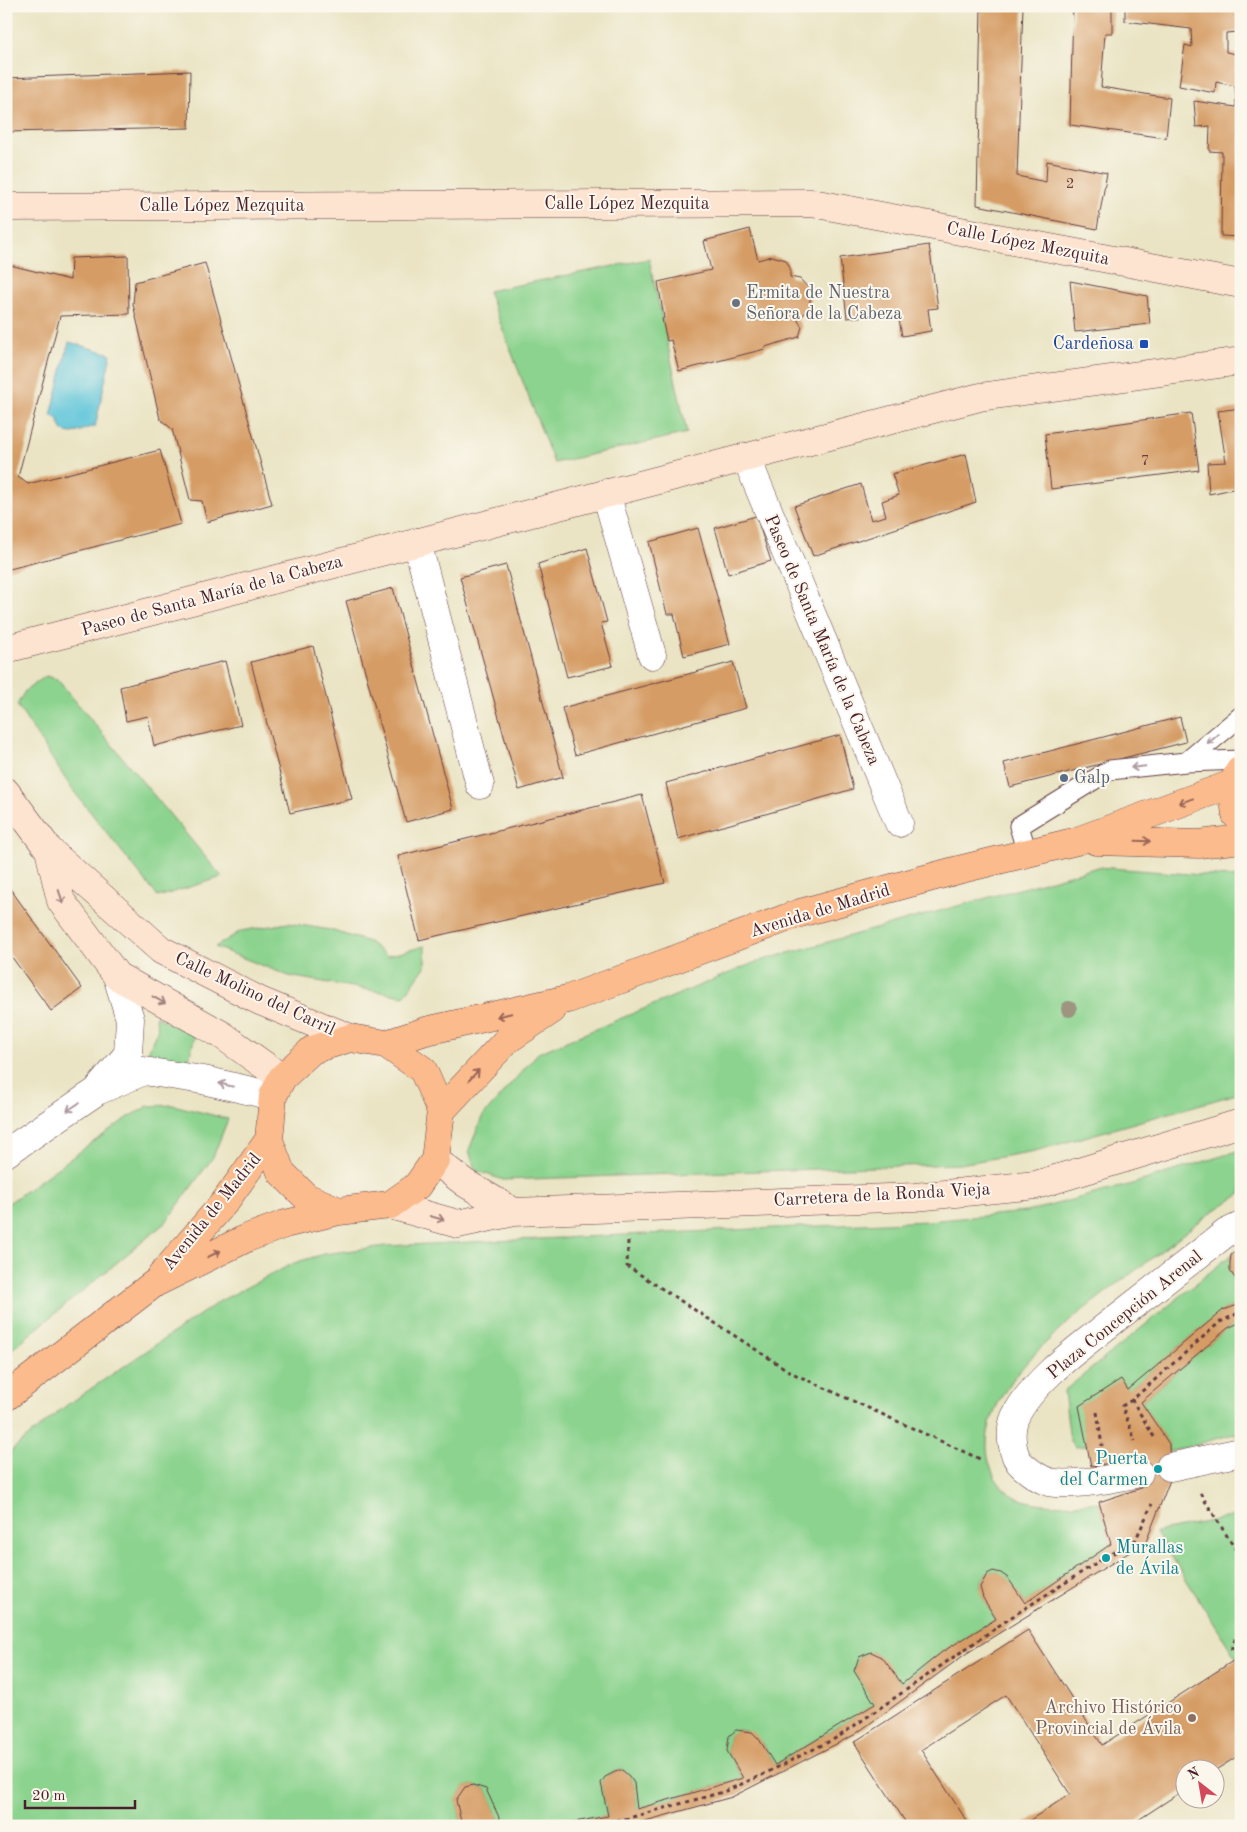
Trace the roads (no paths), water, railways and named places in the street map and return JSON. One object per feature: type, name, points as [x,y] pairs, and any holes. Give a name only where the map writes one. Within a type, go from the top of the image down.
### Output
[{"type":"highway","points":[[1238,771],[1236,815],[1241,819]]},
{"type":"highway","name":"Avenida de Madrid","points":[[386,1044],[426,1032],[568,999],[800,913],[1076,841],[1238,771]]},
{"type":"highway","name":"Avenida de Madrid","points":[[1076,841],[1139,840],[1199,844],[1241,839]]},
{"type":"highway","name":"Avenida de Madrid","points":[[441,1111],[507,1040],[568,999]]},
{"type":"highway","points":[[350,1038],[386,1044],[423,1070],[441,1111],[435,1160],[417,1186],[390,1205],[339,1211],[306,1197],[281,1172],[269,1140],[278,1087],[312,1050],[350,1038]]},
{"type":"highway","name":"Avenida de Madrid","points":[[6,1398],[155,1283],[224,1203],[269,1140]]},
{"type":"highway","name":"Avenida de Madrid","points":[[155,1283],[247,1238],[285,1224],[339,1211]]},
{"type":"street","name":"Calle López Mezquita","points":[[6,207],[812,203],[1241,284]]},
{"type":"street","name":"Paseo de Santa María de la Cabeza","points":[[6,649],[980,396],[1241,361]]},
{"type":"street","name":"Paseo de Santa María de la Cabeza","points":[[746,457],[899,823]]},
{"type":"street","points":[[606,493],[652,655]]},
{"type":"street","points":[[417,542],[480,786]]},
{"type":"street","name":"Calle Molino del Carril","points":[[6,792],[49,850],[161,950],[260,1001],[350,1038]]},
{"type":"street","name":"Calle Molino del Carril","points":[[49,850],[61,901],[116,976],[222,1035],[278,1087]]},
{"type":"street","points":[[97,1091],[128,1054],[130,1019],[116,976]]},
{"type":"street","points":[[6,1152],[97,1091],[144,1071],[203,1080],[278,1087]]},
{"type":"street","name":"Carretera de la Ronda Vieja","points":[[390,1205],[458,1224],[514,1212],[915,1197],[1036,1185],[1241,1124]]},
{"type":"street","points":[[435,1160],[465,1182],[514,1212]]},
{"type":"street","name":"Plaza Concepción Arenal","points":[[1138,1461],[1088,1482],[1050,1482],[1033,1475],[1018,1462],[1013,1447],[1012,1429],[1015,1417],[1030,1395],[1067,1357],[1226,1233],[1241,1226]]},
{"type":"street","points":[[1170,1467],[1241,1452]]},
{"type":"lane","points":[[1186,762],[1241,716]]},
{"type":"lane","points":[[1027,853],[1019,826],[1110,770],[1186,762],[1238,771]]},
{"type":"water","points":[[69,342],[111,354],[95,427],[72,433],[63,431],[57,418],[51,416]]},
{"type":"place","name":"Ermita de Nuestra Señora de la Cabeza","points":[[736,303]]},
{"type":"place","name":"Cardeñosa","points":[[1144,344]]},
{"type":"place","name":"Galp","points":[[1064,778]]},
{"type":"place","name":"Puerta del Carmen","points":[[1158,1469]]},
{"type":"place","name":"Murallas de Ávila","points":[[1106,1558]]},
{"type":"place","name":"Archivo Histórico Provincial de Ávila","points":[[1192,1718]]}]
